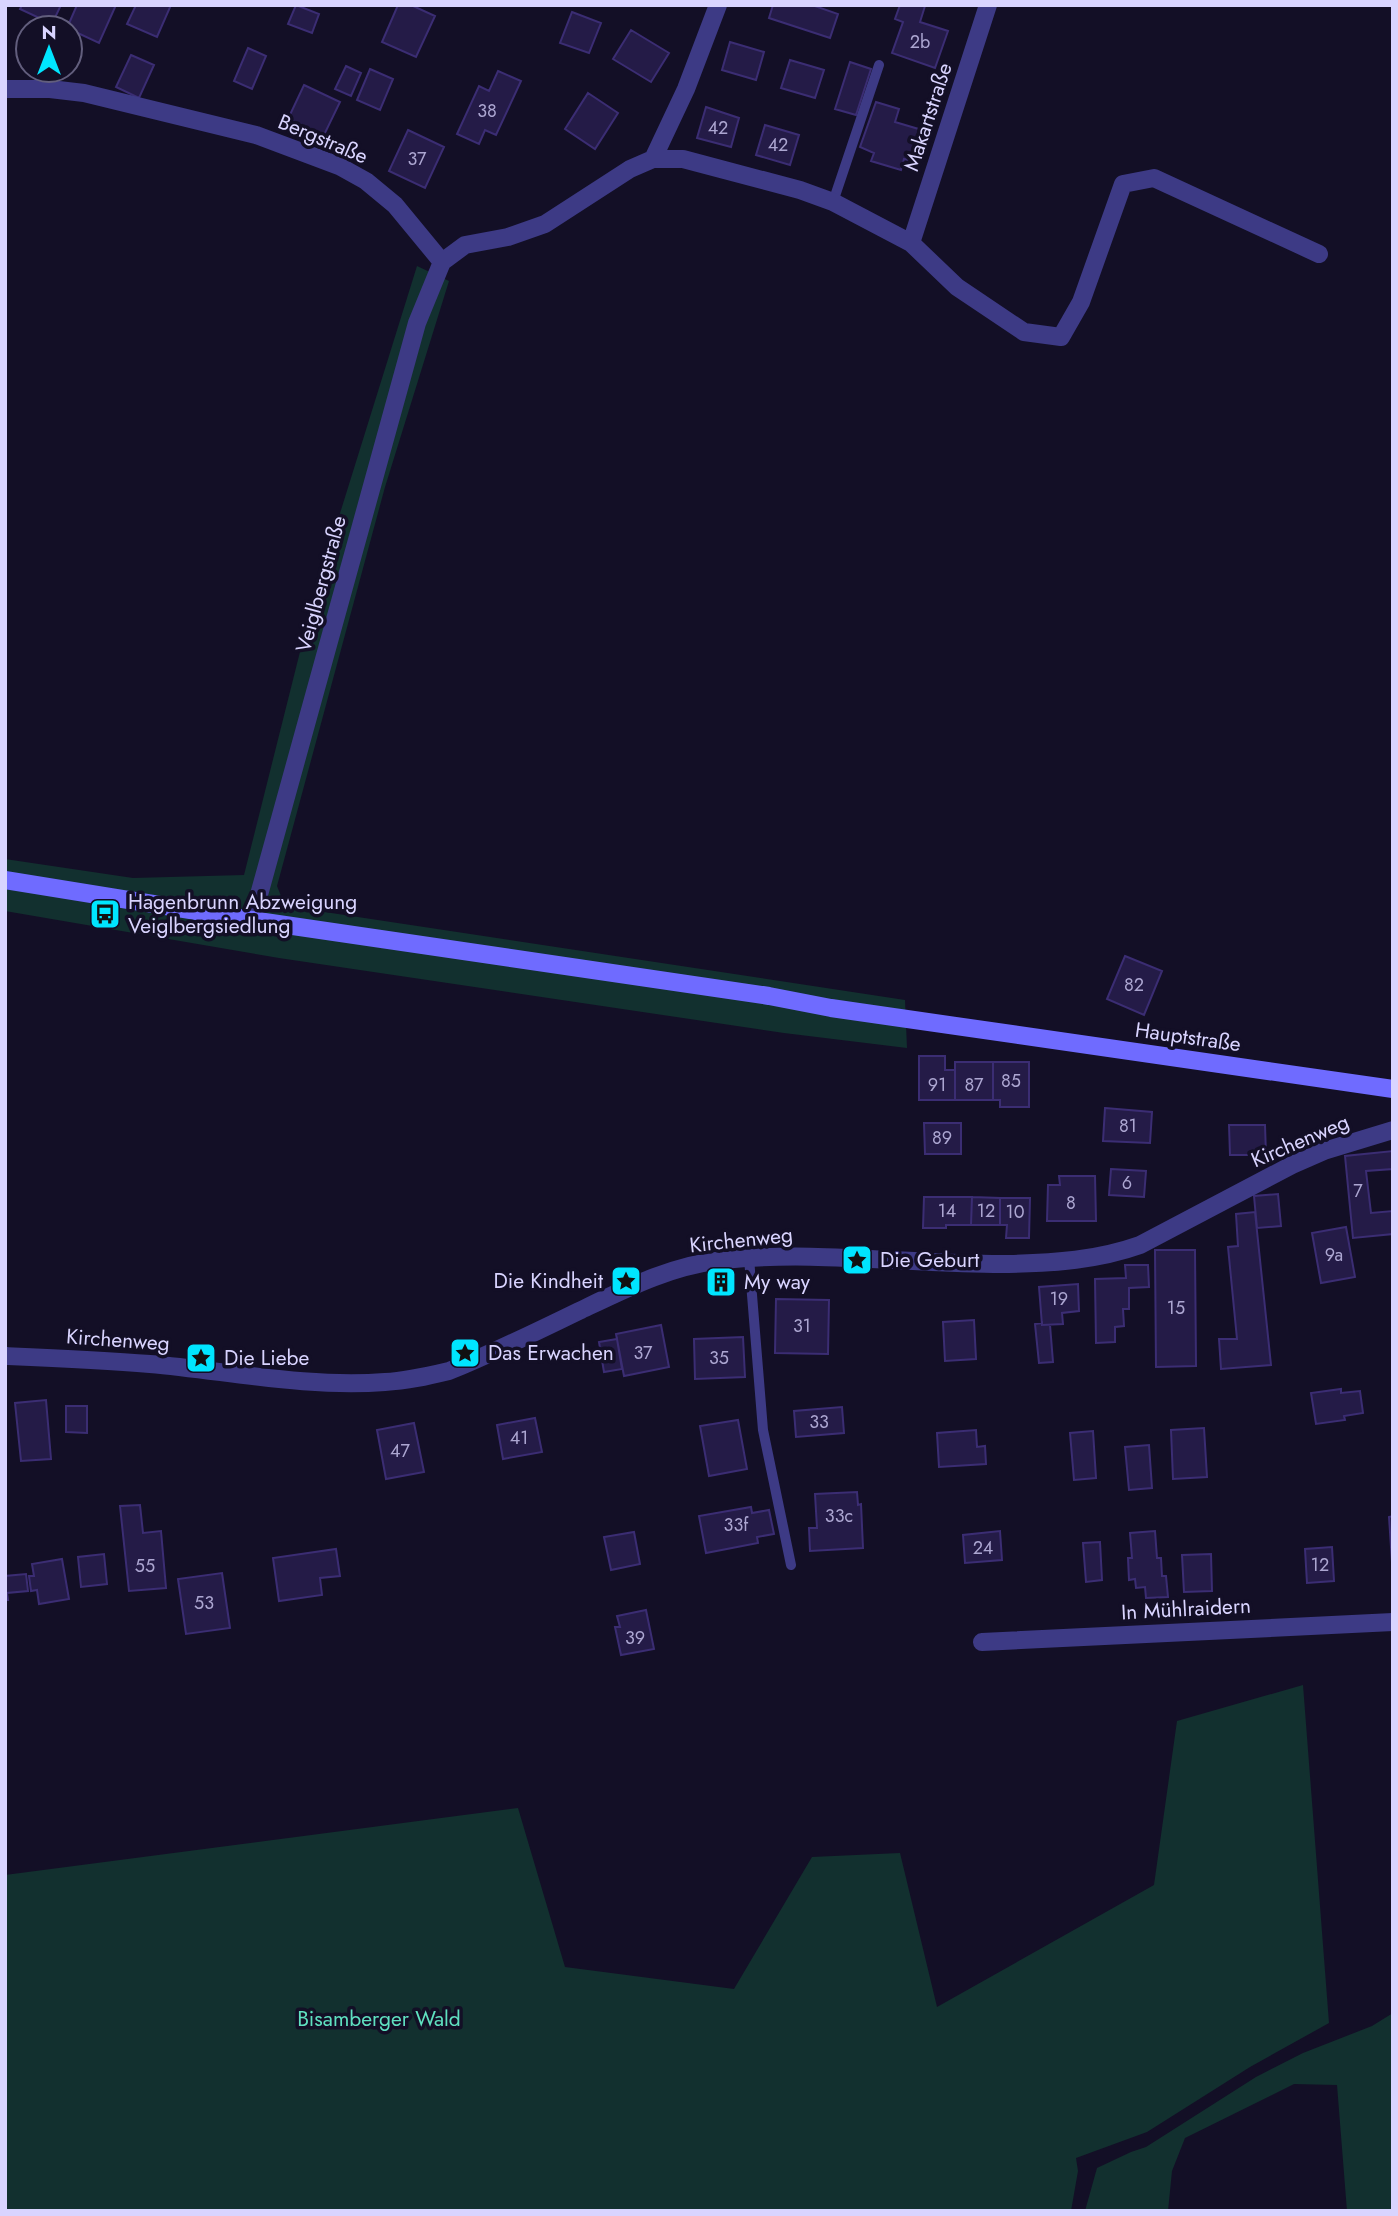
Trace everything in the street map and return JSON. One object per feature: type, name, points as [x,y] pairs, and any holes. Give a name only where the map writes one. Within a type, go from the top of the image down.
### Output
[{"type":"main road","name":"Hauptstraße","points":[[5,880],[252,920],[1393,1089]]},
{"type":"street","points":[[653,159],[686,89],[718,5]]},
{"type":"street","name":"Makartstraße","points":[[911,243],[988,5]]},
{"type":"street","name":"Bergstraße","points":[[5,89],[50,89],[84,93],[256,135],[314,156],[353,173],[395,205],[442,262]]},
{"type":"street","points":[[442,262],[465,246],[508,237],[545,224],[630,169],[653,159],[683,159],[800,190],[833,202],[911,243],[957,286],[1024,332],[1061,337],[1081,302],[1123,184],[1154,178],[1319,254]]},
{"type":"street","name":"Veiglbergstraße","points":[[252,920],[417,323],[442,262]]},
{"type":"street","name":"Kirchenweg","points":[[5,1356],[149,1364],[285,1379],[348,1383],[387,1382],[449,1371],[630,1286],[700,1263],[796,1256],[992,1264],[1042,1263],[1119,1253],[1140,1245],[1292,1164],[1324,1151],[1393,1130]]},
{"type":"street","name":"In Mühlraidern","points":[[982,1642],[1393,1622]]},
{"type":"lane","points":[[833,202],[878,65]]},
{"type":"lane","points":[[749,1258],[762,1418],[791,1565]]},
{"type":"green space","points":[[417,266],[449,281],[385,487],[277,886],[285,906],[905,1000],[907,1048],[784,1033],[279,958],[5,911],[5,859],[133,878],[244,875],[313,600]]},
{"type":"green space","name":"Bisamberger Wald","points":[[1303,1685],[1329,2023],[1250,2067],[1147,2132],[1076,2158],[1078,2171],[1071,2211],[5,2211],[5,1875],[518,1808],[565,1967],[734,1989],[812,1857],[900,1853],[937,2007],[1154,1885],[1177,1721]]},
{"type":"green space","points":[[1393,2013],[1393,2211],[1347,2211],[1337,2085],[1294,2084],[1185,2138],[1172,2171],[1168,2211],[1085,2211],[1097,2168],[1146,2147],[1256,2077],[1303,2053],[1372,2026]]},
{"type":"building","points":[[22,5],[61,5],[57,14],[31,14],[20,9]]},
{"type":"building","points":[[77,5],[116,5],[99,43],[84,36],[84,14],[73,14]]},
{"type":"building","points":[[136,5],[171,5],[157,37],[127,24]]},
{"type":"building","points":[[296,5],[319,14],[312,33],[288,24]]},
{"type":"building","points":[[398,5],[411,5],[435,16],[416,57],[382,42]]},
{"type":"building","points":[[773,5],[812,5],[838,14],[830,38],[769,18]]},
{"type":"building","points":[[900,5],[925,6],[920,22],[948,31],[935,68],[892,53],[903,22],[895,19]]},
{"type":"building","points":[[572,12],[601,23],[589,53],[560,43]]},
{"type":"building","points":[[631,30],[669,53],[651,82],[613,59]]},
{"type":"building","points":[[730,42],[764,52],[756,80],[722,70]]},
{"type":"building","points":[[248,48],[266,56],[252,89],[234,81]]},
{"type":"building","points":[[131,55],[154,65],[139,98],[116,87]]},
{"type":"building","points":[[790,60],[824,70],[815,98],[781,88]]},
{"type":"building","points":[[850,62],[871,69],[856,115],[835,109]]},
{"type":"building","points":[[346,66],[361,73],[351,96],[335,89]]},
{"type":"building","points":[[370,69],[393,79],[380,110],[357,100]]},
{"type":"building","points":[[498,71],[521,81],[496,135],[485,130],[479,144],[457,134],[479,86],[489,91]]},
{"type":"building","points":[[304,85],[340,102],[324,135],[288,119]]},
{"type":"building","points":[[588,93],[618,113],[595,149],[565,129]]},
{"type":"building","points":[[876,102],[899,109],[895,122],[922,130],[913,161],[904,159],[901,170],[871,161],[874,153],[860,147]]},
{"type":"building","points":[[706,107],[739,118],[731,147],[697,138]]},
{"type":"building","points":[[765,125],[799,135],[790,165],[756,155]]},
{"type":"building","points":[[408,130],[444,147],[425,188],[389,171]]},
{"type":"building","points":[[1125,956],[1162,971],[1144,1015],[1107,999]]},
{"type":"building","points":[[919,1056],[945,1056],[945,1070],[955,1070],[955,1100],[919,1100]]},
{"type":"building","points":[[955,1062],[993,1062],[993,1100],[955,1100]]},
{"type":"building","points":[[993,1062],[1029,1062],[1029,1107],[1000,1107],[1000,1100],[993,1100]]},
{"type":"building","points":[[1105,1108],[1152,1112],[1150,1143],[1103,1141]]},
{"type":"building","points":[[924,1123],[961,1123],[961,1154],[925,1154]]},
{"type":"building","points":[[1229,1125],[1265,1125],[1266,1155],[1230,1155]]},
{"type":"building","points":[[1393,1151],[1393,1169],[1366,1171],[1371,1213],[1393,1211],[1393,1234],[1353,1238],[1345,1156]]},
{"type":"building","points":[[1111,1169],[1146,1171],[1144,1197],[1109,1195]]},
{"type":"building","points":[[1059,1176],[1095,1176],[1096,1221],[1047,1221],[1048,1185],[1060,1185]]},
{"type":"building","points":[[1278,1194],[1281,1226],[1257,1228],[1254,1196]]},
{"type":"building","points":[[924,1197],[972,1197],[971,1225],[923,1228]]},
{"type":"building","points":[[972,1197],[1000,1198],[1000,1225],[971,1225]]},
{"type":"building","points":[[1000,1198],[1030,1198],[1029,1238],[1006,1238],[1007,1225],[1000,1225]]},
{"type":"building","points":[[1255,1212],[1271,1365],[1221,1369],[1219,1339],[1237,1339],[1228,1247],[1238,1246],[1236,1214]]},
{"type":"building","points":[[1346,1227],[1355,1277],[1321,1283],[1312,1233]]},
{"type":"building","points":[[1155,1250],[1195,1250],[1196,1366],[1156,1367]]},
{"type":"building","points":[[1125,1265],[1148,1265],[1149,1287],[1129,1288],[1129,1309],[1123,1309],[1124,1326],[1115,1327],[1115,1342],[1096,1343],[1095,1279],[1126,1278]]},
{"type":"building","name":"My way","points":[[721,1275],[725,1276],[725,1284],[721,1285],[717,1284],[716,1280],[717,1276]]},
{"type":"building","points":[[1078,1284],[1079,1311],[1062,1313],[1063,1324],[1042,1325],[1039,1287]]},
{"type":"building","points":[[776,1299],[829,1300],[828,1354],[775,1353]]},
{"type":"building","points":[[974,1320],[976,1359],[945,1361],[943,1322]]},
{"type":"building","points":[[1035,1324],[1050,1325],[1053,1362],[1039,1363]]},
{"type":"building","points":[[661,1325],[669,1367],[624,1376],[616,1334]]},
{"type":"building","points":[[743,1337],[745,1377],[695,1379],[694,1339]]},
{"type":"building","points":[[617,1339],[622,1369],[604,1372],[599,1342]]},
{"type":"building","points":[[1341,1389],[1341,1393],[1360,1391],[1363,1413],[1344,1416],[1345,1420],[1316,1424],[1311,1393]]},
{"type":"building","points":[[46,1400],[51,1459],[21,1461],[15,1403]]},
{"type":"building","points":[[66,1406],[87,1406],[87,1433],[66,1432]]},
{"type":"building","points":[[842,1407],[844,1433],[796,1437],[794,1411]]},
{"type":"building","points":[[535,1418],[542,1452],[503,1459],[497,1425]]},
{"type":"building","points":[[738,1420],[747,1469],[709,1476],[700,1426]]},
{"type":"building","points":[[414,1423],[424,1472],[386,1479],[377,1430]]},
{"type":"building","points":[[1204,1428],[1207,1477],[1173,1479],[1171,1430]]},
{"type":"building","points":[[976,1430],[977,1447],[985,1446],[986,1464],[939,1467],[937,1433]]},
{"type":"building","points":[[1093,1431],[1096,1478],[1074,1480],[1070,1433]]},
{"type":"building","points":[[1149,1445],[1152,1488],[1129,1490],[1125,1447]]},
{"type":"building","points":[[857,1492],[858,1505],[861,1504],[863,1548],[810,1551],[809,1528],[817,1528],[815,1494]]},
{"type":"building","points":[[140,1505],[143,1533],[161,1531],[166,1588],[129,1591],[120,1506]]},
{"type":"building","points":[[751,1507],[752,1513],[769,1510],[774,1534],[757,1537],[758,1543],[706,1553],[699,1516]]},
{"type":"building","points":[[1393,1516],[1393,1562],[1392,1562],[1389,1517]]},
{"type":"building","points":[[1000,1531],[1002,1560],[965,1563],[963,1535]]},
{"type":"building","points":[[1155,1531],[1157,1558],[1161,1558],[1162,1576],[1166,1576],[1168,1597],[1146,1598],[1145,1587],[1136,1588],[1135,1579],[1129,1580],[1128,1558],[1132,1558],[1130,1533]]},
{"type":"building","points":[[634,1532],[640,1564],[611,1570],[604,1537]]},
{"type":"building","points":[[1100,1542],[1102,1580],[1086,1582],[1083,1543]]},
{"type":"building","points":[[1332,1547],[1334,1581],[1307,1583],[1305,1549]]},
{"type":"building","points":[[336,1549],[340,1576],[320,1578],[322,1595],[279,1601],[273,1558]]},
{"type":"building","points":[[104,1554],[107,1584],[81,1587],[78,1557]]},
{"type":"building","points":[[1211,1554],[1212,1591],[1184,1592],[1182,1555]]},
{"type":"building","points":[[62,1559],[69,1599],[39,1604],[37,1590],[31,1591],[29,1576],[34,1576],[32,1564]]},
{"type":"building","points":[[222,1573],[230,1628],[186,1634],[178,1579]]},
{"type":"building","points":[[26,1574],[28,1591],[7,1593],[8,1600],[5,1600],[5,1576]]},
{"type":"building","points":[[646,1610],[654,1649],[621,1655],[615,1627],[620,1627],[617,1616]]},
{"type":"place","name":"Hagenbrunn Abzweigung Veiglbergsiedlung","points":[[105,914]]},
{"type":"place","name":"Die Geburt","points":[[857,1260]]},
{"type":"place","name":"Die Kindheit","points":[[626,1281]]},
{"type":"place","name":"My way","points":[[721,1282]]},
{"type":"place","name":"Das Erwachen","points":[[465,1353]]},
{"type":"place","name":"Die Liebe","points":[[201,1358]]}]
